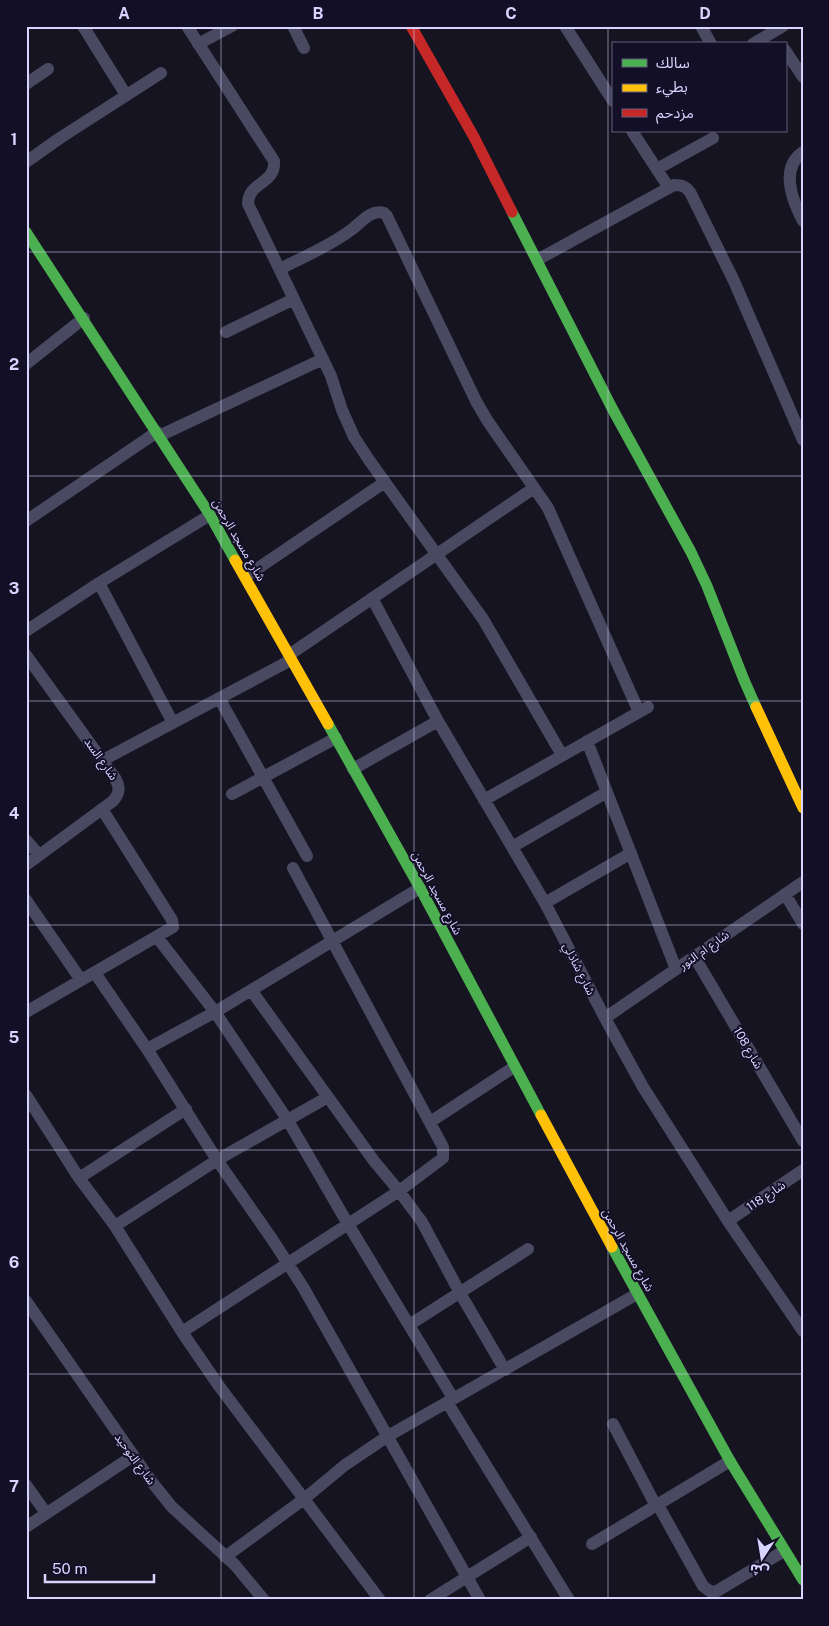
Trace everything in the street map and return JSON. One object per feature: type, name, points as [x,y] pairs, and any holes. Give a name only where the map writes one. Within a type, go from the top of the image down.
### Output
[{"type":"street","points":[[83,26],[126,95]]},
{"type":"street","points":[[187,26],[274,161],[272,173],[250,193],[248,204],[331,376],[342,410],[354,437],[483,619],[562,756]]},
{"type":"street","points":[[198,44],[232,26]]},
{"type":"street","points":[[293,26],[304,48]]},
{"type":"street","points":[[410,26],[474,137],[613,410],[672,515],[703,577],[744,680],[803,808]]},
{"type":"street","points":[[565,26],[612,99]]},
{"type":"street","points":[[702,26],[710,42]]},
{"type":"street","points":[[757,42],[778,29],[781,42]]},
{"type":"street","points":[[786,52],[803,77]]},
{"type":"street","points":[[27,82],[48,69]]},
{"type":"street","points":[[26,162],[161,73]]},
{"type":"street","points":[[633,132],[669,188]]},
{"type":"street","points":[[657,169],[713,138]]},
{"type":"street","points":[[803,152],[794,158],[789,174],[792,194],[803,221]]},
{"type":"street","points":[[537,260],[674,185],[686,187],[734,281],[803,440]]},
{"type":"street","points":[[280,269],[345,234],[367,216],[375,212],[384,213],[476,401],[548,508],[643,709],[484,800]]},
{"type":"street","name":"شارع مسجد الرحمن","points":[[28,240],[84,318],[210,515],[420,888],[514,1068],[637,1294],[730,1461],[803,1580]]},
{"type":"street","points":[[226,332],[294,299]]},
{"type":"street","points":[[26,364],[84,318]]},
{"type":"street","points":[[26,521],[158,434],[323,359]]},
{"type":"street","points":[[245,577],[385,482]]},
{"type":"street","points":[[103,760],[290,658],[372,598],[534,488]]},
{"type":"street","points":[[26,631],[99,583],[210,515]]},
{"type":"street","points":[[99,583],[173,723]]},
{"type":"street","name":"شارع شاذلي","points":[[372,598],[438,721],[545,903],[643,1086],[728,1221],[803,1331]]},
{"type":"street","name":"شارع السد","points":[[26,655],[116,778],[119,790],[113,801],[26,865]]},
{"type":"street","points":[[219,698],[307,856]]},
{"type":"street","points":[[353,769],[438,721]]},
{"type":"street","points":[[232,794],[336,738]]},
{"type":"street","points":[[587,741],[676,969]]},
{"type":"street","points":[[512,847],[607,792]]},
{"type":"street","points":[[26,1012],[173,926],[172,920],[102,809]]},
{"type":"street","points":[[26,840],[39,855]]},
{"type":"street","points":[[545,903],[631,853]]},
{"type":"street","points":[[182,1332],[399,1191],[443,1158],[443,1147],[293,868]]},
{"type":"street","name":"شارع ام النور","points":[[605,1018],[803,882]]},
{"type":"street","points":[[147,1049],[215,1012],[420,888]]},
{"type":"street","points":[[785,894],[803,924]]},
{"type":"street","points":[[26,900],[82,980]]},
{"type":"street","points":[[157,937],[215,1012],[287,1119],[409,1325],[450,1400],[569,1600]]},
{"type":"street","name":"شارع 108","points":[[694,956],[803,1141]]},
{"type":"street","points":[[95,973],[147,1049],[217,1160],[288,1263],[480,1600]]},
{"type":"street","points":[[251,990],[382,1172],[399,1191],[427,1229],[460,1293],[505,1370]]},
{"type":"street","points":[[430,1122],[514,1068]]},
{"type":"street","points":[[26,1095],[79,1178],[115,1226],[182,1332],[219,1386],[380,1600]]},
{"type":"street","points":[[115,1226],[217,1160],[328,1097]]},
{"type":"street","points":[[79,1178],[186,1109]]},
{"type":"street","name":"شارع 118","points":[[728,1221],[803,1170]]},
{"type":"street","points":[[409,1325],[528,1249]]},
{"type":"street","points":[[225,1557],[304,1499],[345,1465],[388,1436],[637,1294]]},
{"type":"street","name":"شارع التوحيد","points":[[26,1301],[132,1456],[172,1508],[234,1565],[264,1600]]},
{"type":"street","points":[[613,1424],[657,1505],[707,1590],[717,1592],[784,1551]]},
{"type":"street","points":[[26,1527],[132,1456]]},
{"type":"street","points":[[592,1544],[730,1461]]},
{"type":"street","points":[[26,1485],[46,1513]]},
{"type":"street","points":[[430,1600],[531,1537]]},
{"type":"traffic: fast","points":[[512,212],[613,410],[691,552],[707,586],[756,707]]},
{"type":"traffic: fast","points":[[26,232],[210,515],[235,560]]},
{"type":"traffic: fast","points":[[328,724],[420,888],[541,1115]]},
{"type":"traffic: fast","points":[[612,1247],[730,1461],[803,1580]]},
{"type":"traffic: slow","points":[[235,560],[328,724]]},
{"type":"traffic: slow","points":[[756,707],[803,808]]},
{"type":"traffic: slow","points":[[541,1115],[612,1247]]},
{"type":"traffic: jam","points":[[411,26],[474,137],[512,212]]}]
